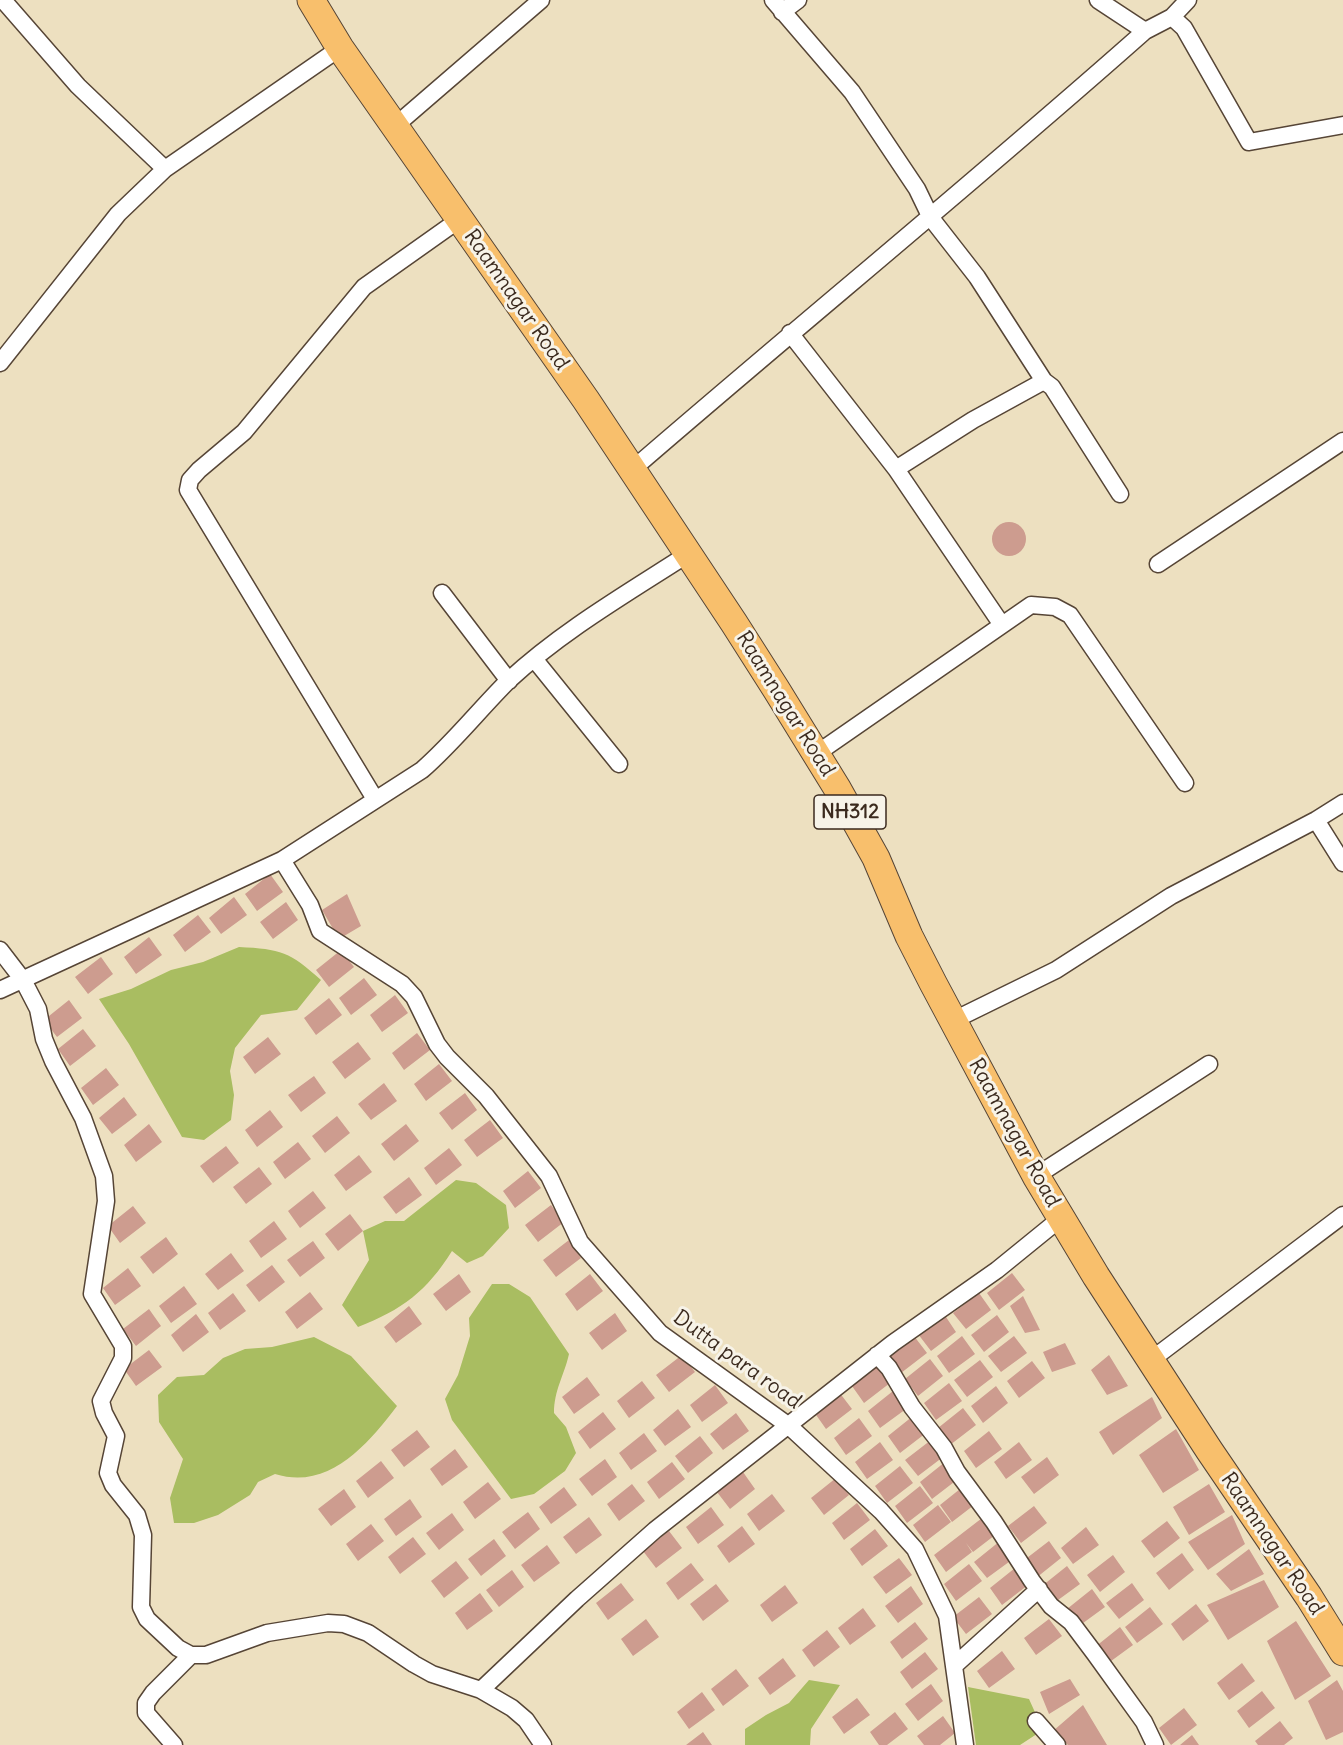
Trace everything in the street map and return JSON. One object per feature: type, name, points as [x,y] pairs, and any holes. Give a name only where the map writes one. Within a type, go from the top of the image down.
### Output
[{"type":"highway","name":"Raamnagar Road","points":[[311,0],[340,48],[633,469],[816,754],[876,858],[909,936],[952,1021],[1060,1218],[1343,1652]]},
{"type":"street","points":[[3,0],[78,86],[165,169]]},
{"type":"street","points":[[395,126],[541,0]]},
{"type":"street","points":[[798,0],[777,6],[852,92],[917,189],[931,218],[977,277],[1044,381],[1052,387],[1120,494]]},
{"type":"street","points":[[1098,0],[1145,31]]},
{"type":"street","points":[[633,469],[790,333],[931,218],[1145,31],[1172,17],[1188,0]]},
{"type":"street","points":[[1172,17],[1184,28],[1249,142],[1343,124]]},
{"type":"street","points":[[0,363],[118,214],[165,169],[340,48]]},
{"type":"street","points":[[375,799],[188,490],[190,480],[251,423],[364,287],[460,219]]},
{"type":"street","points":[[790,333],[896,469],[1002,625]]},
{"type":"street","points":[[896,469],[973,420],[1044,381]]},
{"type":"street","points":[[1158,564],[1343,441]]},
{"type":"street","points":[[0,990],[219,887],[282,860],[422,770],[509,681],[582,622],[688,554]]},
{"type":"street","points":[[442,593],[509,681]]},
{"type":"street","points":[[816,754],[1031,605],[1055,607],[1070,615],[1185,783]]},
{"type":"street","points":[[535,660],[619,764]]},
{"type":"street","points":[[952,1021],[1056,970],[1171,896],[1316,820],[1343,803]]},
{"type":"street","points":[[1316,820],[1343,862]]},
{"type":"street","name":"Dutta para road","points":[[282,860],[310,905],[320,931],[402,984],[414,997],[437,1044],[486,1096],[549,1176],[580,1242],[660,1333],[789,1426],[881,1511],[915,1548],[947,1616],[965,1745]]},
{"type":"street","points":[[0,950],[23,980],[38,1009],[44,1039],[83,1118],[104,1176],[106,1202],[92,1294],[123,1346],[123,1358],[101,1401],[104,1413],[116,1436],[108,1473],[113,1485],[137,1515],[143,1535],[141,1607],[147,1619],[178,1648],[191,1655],[206,1656],[267,1633],[328,1623],[344,1624],[368,1633],[432,1674],[481,1690],[512,1708],[526,1720],[543,1745]]},
{"type":"street","points":[[1036,1176],[1209,1064]]},
{"type":"street","points":[[1151,1360],[1343,1215]]},
{"type":"street","points":[[481,1690],[577,1599],[655,1530],[877,1355],[997,1270],[1060,1218]]},
{"type":"street","points":[[877,1355],[889,1368],[912,1407],[944,1448],[957,1472],[1051,1606],[1071,1622],[1144,1722],[1155,1745]]},
{"type":"street","points":[[954,1666],[1039,1589]]},
{"type":"street","points":[[174,1745],[146,1713],[146,1703],[153,1692],[191,1655]]},
{"type":"street","points":[[1036,1721],[1057,1745]]},
{"type":"green space","points":[[239,947],[265,949],[284,954],[301,963],[321,980],[297,1010],[261,1015],[235,1048],[230,1071],[234,1095],[231,1120],[204,1140],[182,1137],[129,1044],[99,999],[131,989],[171,970],[203,962]]},
{"type":"green space","points":[[456,1180],[476,1183],[506,1205],[509,1228],[483,1256],[467,1263],[452,1251],[433,1277],[412,1298],[388,1314],[358,1327],[342,1305],[369,1260],[363,1231],[385,1221],[404,1221]]},
{"type":"green space","points":[[492,1284],[509,1284],[530,1297],[569,1354],[557,1390],[554,1413],[566,1427],[576,1453],[565,1471],[534,1494],[511,1499],[452,1420],[445,1399],[458,1375],[470,1336],[469,1318]]},
{"type":"green space","points":[[314,1337],[351,1356],[397,1406],[360,1449],[330,1470],[313,1476],[295,1478],[275,1474],[258,1482],[250,1495],[218,1515],[194,1523],[174,1523],[170,1498],[183,1459],[159,1422],[158,1395],[177,1377],[204,1375],[223,1358],[245,1349],[272,1347]]},
{"type":"green space","points":[[809,1680],[840,1685],[811,1729],[810,1745],[745,1745],[745,1729],[789,1703]]},
{"type":"green space","points":[[968,1687],[1029,1699],[1043,1730],[1020,1745],[976,1745]]},
{"type":"building","points":[[1009,522],[1021,527],[1026,539],[1021,551],[1009,556],[997,551],[992,539],[997,527]]},
{"type":"building","points":[[270,874],[283,892],[257,911],[245,894]]},
{"type":"building","points":[[347,894],[361,926],[339,939],[322,910]]},
{"type":"building","points":[[234,897],[247,915],[221,934],[209,918]]},
{"type":"building","points":[[286,902],[298,920],[273,939],[260,922]]},
{"type":"building","points":[[198,915],[211,932],[185,952],[173,935]]},
{"type":"building","points":[[149,937],[162,955],[136,974],[124,957]]},
{"type":"building","points":[[341,950],[354,967],[329,987],[316,970]]},
{"type":"building","points":[[101,957],[113,974],[88,994],[75,977]]},
{"type":"building","points":[[364,978],[377,995],[351,1015],[339,998]]},
{"type":"building","points":[[395,995],[408,1013],[382,1032],[370,1015]]},
{"type":"building","points":[[329,998],[342,1015],[316,1035],[304,1018]]},
{"type":"building","points":[[69,1000],[82,1018],[57,1037],[44,1020]]},
{"type":"building","points":[[83,1029],[96,1046],[70,1066],[58,1049]]},
{"type":"building","points":[[417,1033],[430,1050],[404,1070],[392,1053]]},
{"type":"building","points":[[268,1037],[281,1054],[255,1074],[243,1057]]},
{"type":"building","points":[[358,1042],[371,1059],[345,1079],[332,1062]]},
{"type":"building","points":[[439,1064],[452,1081],[426,1101],[414,1084]]},
{"type":"building","points":[[106,1068],[119,1085],[93,1105],[81,1088]]},
{"type":"building","points":[[314,1076],[326,1093],[301,1112],[288,1095]]},
{"type":"building","points":[[384,1083],[397,1101],[371,1120],[358,1104]]},
{"type":"building","points":[[465,1093],[477,1110],[452,1130],[439,1113]]},
{"type":"building","points":[[124,1097],[137,1115],[112,1134],[99,1118]]},
{"type":"building","points":[[270,1110],[283,1127],[257,1147],[245,1130]]},
{"type":"building","points":[[337,1116],[350,1133],[325,1153],[312,1136]]},
{"type":"building","points":[[490,1120],[503,1138],[477,1157],[464,1140]]},
{"type":"building","points":[[149,1124],[162,1142],[136,1162],[124,1145]]},
{"type":"building","points":[[406,1124],[419,1141],[394,1161],[381,1144]]},
{"type":"building","points":[[298,1142],[311,1159],[285,1179],[273,1162]]},
{"type":"building","points":[[226,1146],[239,1163],[213,1183],[200,1166]]},
{"type":"building","points":[[449,1148],[462,1165],[436,1185],[424,1168]]},
{"type":"building","points":[[359,1155],[372,1172],[346,1191],[334,1175]]},
{"type":"building","points":[[259,1167],[272,1184],[246,1204],[233,1187]]},
{"type":"building","points":[[528,1171],[541,1188],[515,1208],[503,1191]]},
{"type":"building","points":[[409,1177],[422,1195],[396,1214],[383,1197]]},
{"type":"building","points":[[313,1191],[326,1208],[300,1228],[288,1211]]},
{"type":"building","points":[[551,1205],[564,1222],[538,1242],[525,1225]]},
{"type":"building","points":[[133,1206],[146,1223],[120,1243],[108,1226]]},
{"type":"building","points":[[350,1214],[363,1231],[338,1251],[325,1234]]},
{"type":"building","points":[[274,1221],[287,1239],[261,1258],[249,1241]]},
{"type":"building","points":[[166,1237],[178,1254],[153,1274],[140,1257]]},
{"type":"building","points":[[569,1240],[581,1258],[556,1277],[543,1260]]},
{"type":"building","points":[[313,1241],[325,1258],[300,1277],[287,1260]]},
{"type":"building","points":[[231,1253],[244,1271],[218,1290],[205,1274]]},
{"type":"building","points":[[272,1265],[285,1282],[259,1302],[246,1285]]},
{"type":"building","points":[[128,1268],[141,1286],[115,1305],[103,1288]]},
{"type":"building","points":[[1012,1273],[1025,1290],[999,1310],[987,1293]]},
{"type":"building","points":[[459,1274],[471,1292],[446,1311],[433,1294]]},
{"type":"building","points":[[590,1274],[603,1291],[577,1311],[565,1294]]},
{"type":"building","points":[[184,1286],[197,1304],[171,1323],[159,1306]]},
{"type":"building","points":[[310,1292],[323,1309],[297,1329],[285,1312]]},
{"type":"building","points":[[233,1293],[246,1311],[220,1330],[208,1313]]},
{"type":"building","points":[[979,1293],[991,1310],[966,1329],[953,1313]]},
{"type":"building","points":[[1023,1296],[1040,1330],[1025,1333],[1010,1306]]},
{"type":"building","points":[[409,1306],[422,1324],[396,1343],[384,1327]]},
{"type":"building","points":[[149,1309],[161,1326],[136,1346],[123,1329]]},
{"type":"building","points":[[615,1313],[627,1331],[602,1350],[589,1333]]},
{"type":"building","points":[[196,1314],[209,1332],[183,1352],[171,1335]]},
{"type":"building","points":[[944,1314],[956,1332],[931,1351],[918,1334]]},
{"type":"building","points":[[997,1315],[1009,1332],[984,1352],[971,1335]]},
{"type":"building","points":[[914,1336],[927,1353],[901,1373],[888,1356]]},
{"type":"building","points":[[962,1336],[975,1354],[949,1373],[937,1356]]},
{"type":"building","points":[[1014,1336],[1027,1353],[1001,1372],[988,1356]]},
{"type":"building","points":[[1065,1343],[1076,1364],[1052,1372],[1043,1352]]},
{"type":"building","points":[[149,1350],[162,1367],[136,1386],[124,1369]]},
{"type":"building","points":[[682,1355],[695,1372],[669,1392],[656,1375]]},
{"type":"building","points":[[1109,1355],[1128,1386],[1107,1395],[1091,1370]]},
{"type":"building","points":[[930,1359],[943,1376],[918,1396],[905,1379]]},
{"type":"building","points":[[980,1360],[993,1377],[967,1397],[954,1380]]},
{"type":"building","points":[[1032,1361],[1045,1378],[1019,1398],[1007,1381]]},
{"type":"building","points":[[877,1366],[890,1383],[864,1403],[852,1386]]},
{"type":"building","points":[[587,1377],[600,1395],[574,1414],[562,1397]]},
{"type":"building","points":[[642,1381],[655,1398],[629,1418],[617,1401]]},
{"type":"building","points":[[949,1383],[962,1401],[936,1420],[924,1403]]},
{"type":"building","points":[[715,1385],[728,1403],[702,1422],[690,1405]]},
{"type":"building","points":[[996,1386],[1008,1403],[983,1423],[971,1406]]},
{"type":"building","points":[[893,1391],[906,1409],[880,1428],[868,1411]]},
{"type":"building","points":[[839,1392],[852,1409],[826,1429],[814,1412]]},
{"type":"building","points":[[1152,1397],[1162,1418],[1113,1455],[1099,1432]]},
{"type":"building","points":[[963,1408],[976,1425],[950,1445],[938,1428]]},
{"type":"building","points":[[678,1409],[691,1427],[665,1446],[653,1430]]},
{"type":"building","points":[[603,1412],[616,1429],[590,1449],[578,1432]]},
{"type":"building","points":[[736,1413],[749,1431],[723,1450],[710,1434]]},
{"type":"building","points":[[913,1416],[926,1433],[900,1453],[888,1436]]},
{"type":"building","points":[[859,1418],[872,1436],[846,1455],[834,1438]]},
{"type":"building","points":[[1176,1429],[1199,1470],[1163,1493],[1139,1455]]},
{"type":"building","points":[[417,1430],[430,1447],[404,1467],[391,1450]]},
{"type":"building","points":[[989,1431],[1002,1449],[976,1468],[964,1451]]},
{"type":"building","points":[[644,1433],[657,1451],[631,1470],[619,1453]]},
{"type":"building","points":[[700,1436],[713,1453],[688,1473],[675,1456]]},
{"type":"building","points":[[931,1440],[943,1457],[918,1476],[905,1460]]},
{"type":"building","points":[[880,1442],[893,1460],[867,1479],[855,1462]]},
{"type":"building","points":[[1019,1442],[1032,1460],[1006,1479],[994,1462]]},
{"type":"building","points":[[455,1449],[468,1467],[442,1486],[430,1469]]},
{"type":"building","points":[[1047,1457],[1059,1475],[1034,1494],[1021,1477]]},
{"type":"building","points":[[605,1459],[617,1477],[592,1496],[579,1479]]},
{"type":"building","points":[[381,1461],[394,1478],[368,1498],[356,1481]]},
{"type":"building","points":[[672,1462],[685,1479],[659,1499],[647,1482]]},
{"type":"building","points":[[945,1462],[958,1479],[932,1499],[920,1482]]},
{"type":"building","points":[[900,1466],[913,1483],[887,1503],[875,1486]]},
{"type":"building","points":[[743,1472],[755,1489],[730,1509],[717,1492]]},
{"type":"building","points":[[836,1478],[849,1495],[824,1515],[811,1498]]},
{"type":"building","points":[[488,1482],[501,1499],[475,1519],[463,1502]]},
{"type":"building","points":[[632,1484],[645,1501],[619,1521],[607,1504]]},
{"type":"building","points":[[1209,1484],[1225,1512],[1189,1535],[1173,1507]]},
{"type":"building","points":[[965,1485],[978,1502],[952,1522],[940,1505]]},
{"type":"building","points":[[920,1486],[933,1503],[907,1523],[895,1506]]},
{"type":"building","points":[[564,1487],[577,1505],[551,1524],[539,1507]]},
{"type":"building","points":[[344,1489],[356,1507],[331,1526],[318,1509]]},
{"type":"building","points":[[772,1494],[785,1511],[759,1531],[747,1514]]},
{"type":"building","points":[[410,1499],[422,1517],[396,1536],[384,1519]]},
{"type":"building","points":[[857,1503],[870,1520],[844,1540],[832,1523]]},
{"type":"building","points":[[938,1505],[951,1522],[925,1542],[913,1525]]},
{"type":"building","points":[[1034,1506],[1047,1523],[1021,1543],[1008,1526]]},
{"type":"building","points":[[711,1507],[724,1525],[698,1544],[686,1527]]},
{"type":"building","points":[[528,1512],[540,1529],[515,1549],[502,1532]]},
{"type":"building","points":[[452,1513],[464,1530],[439,1550],[426,1533]]},
{"type":"building","points":[[986,1515],[999,1532],[973,1552],[966,1543],[972,1552],[946,1572],[934,1555]]},
{"type":"building","points":[[1232,1515],[1245,1544],[1208,1570],[1188,1542]]},
{"type":"building","points":[[589,1517],[602,1535],[576,1554],[563,1537]]},
{"type":"building","points":[[1167,1521],[1180,1538],[1154,1558],[1141,1541]]},
{"type":"building","points":[[371,1524],[384,1541],[358,1561],[346,1544]]},
{"type":"building","points":[[742,1526],[755,1544],[729,1563],[717,1546]]},
{"type":"building","points":[[1086,1527],[1099,1545],[1073,1564],[1061,1548]]},
{"type":"building","points":[[875,1529],[888,1546],[862,1566],[850,1549]]},
{"type":"building","points":[[669,1531],[682,1548],[656,1568],[643,1551]]},
{"type":"building","points":[[413,1537],[426,1554],[400,1574],[388,1557]]},
{"type":"building","points":[[494,1539],[506,1556],[481,1576],[468,1559]]},
{"type":"building","points":[[1000,1541],[1013,1559],[987,1578],[974,1562]]},
{"type":"building","points":[[1049,1541],[1061,1558],[1036,1578],[1023,1561]]},
{"type":"building","points":[[547,1545],[560,1563],[534,1582],[521,1565]]},
{"type":"building","points":[[1249,1549],[1264,1574],[1231,1591],[1216,1574]]},
{"type":"building","points":[[1182,1553],[1194,1570],[1169,1590],[1156,1573]]},
{"type":"building","points":[[1113,1555],[1125,1572],[1100,1592],[1087,1575]]},
{"type":"building","points":[[899,1558],[912,1575],[886,1594],[873,1577]]},
{"type":"building","points":[[456,1561],[469,1578],[444,1598],[431,1581]]},
{"type":"building","points":[[691,1563],[704,1580],[678,1600],[666,1583]]},
{"type":"building","points":[[969,1564],[982,1581],[956,1601],[944,1584]]},
{"type":"building","points":[[1067,1566],[1080,1584],[1054,1603],[1042,1586]]},
{"type":"building","points":[[1015,1568],[1028,1585],[1002,1605],[990,1588]]},
{"type":"building","points":[[512,1570],[524,1587],[499,1607],[486,1590]]},
{"type":"building","points":[[1264,1580],[1279,1607],[1228,1640],[1207,1605]]},
{"type":"building","points":[[621,1583],[634,1600],[608,1620],[596,1603]]},
{"type":"building","points":[[1132,1583],[1144,1600],[1119,1619],[1106,1603]]},
{"type":"building","points":[[716,1584],[729,1601],[703,1621],[690,1604]]},
{"type":"building","points":[[785,1585],[798,1603],[772,1622],[760,1605]]},
{"type":"building","points":[[911,1586],[923,1604],[898,1623],[885,1606]]},
{"type":"building","points":[[1092,1589],[1105,1607],[1079,1626],[1067,1609]]},
{"type":"building","points":[[480,1593],[493,1611],[467,1630],[455,1613]]},
{"type":"building","points":[[979,1597],[992,1614],[966,1634],[953,1617]]},
{"type":"building","points":[[1196,1604],[1209,1621],[1183,1641],[1171,1624]]},
{"type":"building","points":[[1150,1607],[1163,1624],[1137,1643],[1125,1627]]},
{"type":"building","points":[[863,1608],[876,1626],[850,1645],[838,1628]]},
{"type":"building","points":[[646,1619],[659,1637],[633,1656],[621,1639]]},
{"type":"building","points":[[1049,1619],[1062,1636],[1036,1655],[1024,1638]]},
{"type":"building","points":[[1296,1621],[1331,1676],[1295,1700],[1267,1641]]},
{"type":"building","points":[[915,1622],[928,1639],[902,1659],[890,1642]]},
{"type":"building","points":[[1120,1627],[1133,1645],[1107,1664],[1095,1647]]},
{"type":"building","points":[[827,1630],[840,1647],[814,1667],[802,1650]]},
{"type":"building","points":[[1002,1651],[1015,1669],[989,1688],[977,1671]]},
{"type":"building","points":[[925,1652],[938,1669],[912,1689],[900,1672]]},
{"type":"building","points":[[783,1658],[796,1676],[770,1695],[758,1678]]},
{"type":"building","points":[[1242,1663],[1255,1681],[1229,1700],[1217,1683]]},
{"type":"building","points":[[736,1669],[749,1686],[723,1706],[711,1689]]},
{"type":"building","points":[[1070,1679],[1080,1695],[1049,1714],[1040,1692]]},
{"type":"building","points":[[1337,1680],[1343,1691],[1343,1732],[1326,1740],[1308,1701]]},
{"type":"building","points":[[931,1684],[943,1701],[918,1721],[905,1704]]},
{"type":"building","points":[[1262,1691],[1275,1708],[1249,1728],[1237,1711]]},
{"type":"building","points":[[702,1692],[715,1710],[689,1729],[677,1712]]},
{"type":"building","points":[[857,1698],[870,1715],[844,1734],[832,1717]]},
{"type":"building","points":[[1083,1705],[1107,1745],[1068,1745],[1053,1731]]},
{"type":"building","points":[[1184,1708],[1197,1725],[1171,1745],[1159,1728]]},
{"type":"building","points":[[895,1712],[908,1729],[887,1745],[879,1745],[870,1732]]},
{"type":"building","points":[[943,1716],[955,1733],[940,1745],[924,1745],[917,1736]]},
{"type":"building","points":[[1280,1721],[1293,1738],[1284,1745],[1258,1745],[1255,1741]]},
{"type":"building","points":[[703,1732],[712,1745],[686,1745]]},
{"type":"building","points":[[1192,1735],[1199,1745],[1180,1745]]}]
